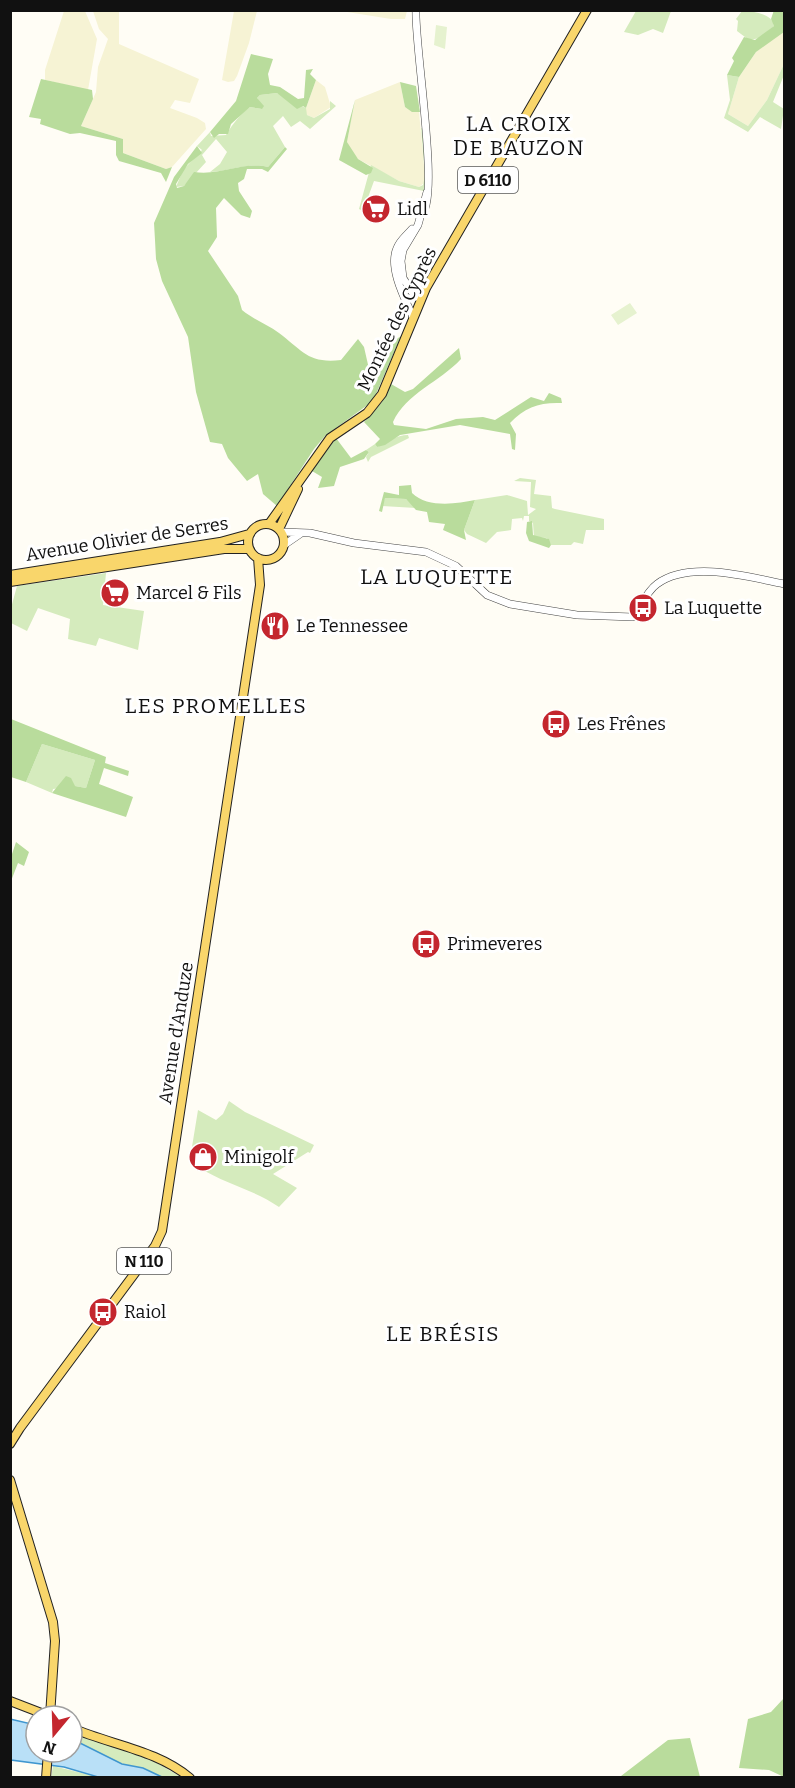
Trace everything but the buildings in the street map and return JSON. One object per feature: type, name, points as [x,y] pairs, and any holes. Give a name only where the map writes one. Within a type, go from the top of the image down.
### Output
[{"type":"main road","name":"Montée des Cyprès","points":[[269,524],[330,438],[375,404],[422,297],[587,10]]},
{"type":"main road","name":"Montée des Cyprès","points":[[280,531],[307,470]]},
{"type":"main road","points":[[259,524],[269,524],[280,531],[284,545],[279,554],[271,559],[258,558],[249,549],[249,534],[259,524]]},
{"type":"main road","name":"Avenue Olivier de Serres","points":[[10,575],[220,542],[249,534]]},
{"type":"main road","name":"Avenue Olivier de Serres","points":[[10,582],[224,549],[249,549]]},
{"type":"main road","name":"Avenue d'Anduze","points":[[11,1442],[155,1246],[162,1231],[260,585],[258,558]]},
{"type":"main road","name":"Avenue d'Anduze","points":[[260,585],[271,559]]},
{"type":"main road","points":[[10,1480],[53,1622],[55,1641],[51,1704]]},
{"type":"main road","points":[[84,1732],[172,1763],[190,1778]]},
{"type":"street","points":[[416,10],[417,58],[429,184],[416,230],[403,249],[401,261],[407,288],[415,297],[422,297]]},
{"type":"street","points":[[413,317],[401,287],[395,258],[399,244],[420,217]]},
{"type":"street","points":[[280,531],[426,552],[452,563],[483,592],[510,604],[577,615],[633,617],[657,584],[686,574],[732,573],[784,584]]},
{"type":"street","points":[[284,545],[302,533]]},
{"type":"shaded area","points":[[64,11],[85,11],[97,39],[88,90],[45,80],[45,70]]},
{"type":"shaded area","points":[[93,11],[119,11],[119,44],[199,79],[190,103],[175,100],[170,108],[197,118],[205,123],[206,129],[172,167],[166,169],[123,153],[123,139],[81,126],[96,92],[98,67],[108,39],[99,29]]},
{"type":"shaded area","points":[[234,11],[257,11],[237,76],[234,81],[228,82],[222,80]]},
{"type":"shaded area","points":[[341,11],[407,11],[405,19],[391,19]]},
{"type":"shaded area","points":[[782,31],[784,32],[784,64],[767,100],[748,126],[728,114],[739,77],[756,52]]},
{"type":"shaded area","points":[[316,80],[325,87],[331,107],[314,118],[307,115],[305,111]]},
{"type":"shaded area","points":[[400,82],[405,107],[419,112],[425,176],[424,183],[419,187],[399,181],[358,159],[347,142],[355,100]]},
{"type":"green space","points":[[774,10],[784,11],[784,32],[756,52],[739,77],[727,75],[734,61],[732,58],[744,37],[755,40],[774,26],[771,19]]},
{"type":"green space","points":[[636,11],[671,11],[663,33],[653,29],[638,35],[624,32]]},
{"type":"green space","points":[[742,11],[767,16],[774,26],[760,38],[749,40],[737,31],[738,21],[736,19]]},
{"type":"green space","points":[[436,25],[447,27],[445,49],[434,45]]},
{"type":"green space","points":[[251,54],[273,59],[268,74],[270,85],[280,87],[298,99],[304,98],[306,70],[313,69],[310,74],[316,80],[306,108],[303,106],[297,109],[277,93],[260,95],[257,98],[264,106],[262,109],[250,107],[231,124],[228,134],[219,134],[214,138],[210,132],[236,101]]},
{"type":"green space","points":[[784,64],[784,75],[773,102],[784,109],[781,129],[760,117],[748,132],[724,118],[730,100],[727,75],[739,77],[728,114],[748,126],[767,100]]},
{"type":"green space","points":[[41,79],[92,90],[93,99],[81,126],[123,139],[123,153],[166,169],[172,167],[166,182],[161,173],[119,161],[116,155],[116,141],[80,133],[70,134],[40,124],[41,119],[29,117]]},
{"type":"green space","points":[[400,82],[416,86],[420,112],[412,112],[405,107]]},
{"type":"green space","points":[[277,93],[306,108],[307,115],[314,118],[330,109],[330,101],[336,106],[310,129],[300,121],[291,127],[283,116],[273,126],[285,147],[268,167],[246,166],[210,172],[220,164],[227,152],[216,139],[202,155],[206,162],[184,186],[176,187],[183,170],[202,150],[197,146],[210,132],[211,136],[226,135],[236,120],[250,107],[262,109],[257,98],[260,95]]},
{"type":"green space","points":[[355,100],[347,142],[358,159],[373,168],[371,173],[366,175],[339,160]]},
{"type":"green space","points":[[421,128],[423,129],[427,168],[424,191],[374,181],[363,211],[359,209],[371,165],[399,181],[419,187],[423,185],[425,176]]},
{"type":"green space","points":[[197,146],[202,153],[188,164],[176,184],[177,188],[184,186],[194,172],[204,173],[250,166],[268,167],[285,147],[287,149],[268,172],[262,169],[247,169],[244,179],[238,183],[239,191],[252,211],[250,218],[241,215],[224,198],[216,208],[217,237],[208,251],[238,296],[242,310],[306,354],[321,360],[341,360],[358,339],[364,347],[369,369],[375,354],[401,336],[373,401],[325,436],[277,506],[263,494],[258,474],[247,481],[228,458],[222,444],[210,442],[196,392],[188,337],[162,281],[156,259],[154,223],[174,177]]},
{"type":"green space","points":[[630,303],[637,313],[618,325],[611,315]]},
{"type":"green space","points":[[459,348],[461,359],[406,403],[393,422],[394,425],[426,429],[456,419],[483,417],[495,420],[531,397],[544,401],[549,393],[561,398],[562,403],[547,403],[533,407],[521,413],[510,423],[516,434],[515,450],[512,449],[510,434],[460,425],[400,435],[385,445],[377,447],[375,444],[380,439],[364,422],[382,402],[391,384],[405,392],[413,389]]},
{"type":"green space","points":[[408,435],[409,438],[371,457],[368,462],[366,457],[369,452],[366,450],[375,444],[377,447],[396,437]]},
{"type":"green space","points":[[336,438],[351,458],[366,450],[369,452],[364,459],[340,467],[334,486],[318,488],[322,477],[312,471]]},
{"type":"green space","points":[[520,478],[536,480],[534,494],[551,496],[552,508],[604,519],[604,530],[586,530],[583,544],[574,542],[571,545],[551,545],[547,538],[534,537],[533,523],[529,521],[529,516],[524,516],[523,521],[522,518],[512,519],[511,530],[497,532],[486,543],[467,534],[464,530],[475,500],[507,495],[527,501],[528,515],[536,509],[530,507],[531,482],[514,481]]},
{"type":"green space","points":[[411,485],[412,493],[418,498],[434,503],[475,500],[464,530],[466,540],[443,530],[445,524],[429,522],[427,512],[416,510],[406,499],[385,498],[382,512],[379,511],[384,492],[399,495],[399,486]]},
{"type":"green space","points":[[385,498],[406,499],[416,508],[382,506]]},
{"type":"green space","points":[[532,521],[533,535],[549,539],[551,545],[549,548],[529,541],[526,533],[527,522]]},
{"type":"green space","points":[[106,573],[103,605],[144,611],[138,650],[99,638],[96,646],[68,639],[70,619],[38,608],[27,631],[11,623],[11,608],[17,586]]},
{"type":"green space","points":[[11,719],[106,757],[105,763],[129,771],[128,776],[104,768],[99,784],[133,797],[126,817],[52,793],[66,776],[71,778],[75,786],[86,788],[95,760],[42,744],[26,782],[11,777]]},
{"type":"green space","points":[[42,744],[95,760],[86,788],[75,786],[53,789],[52,793],[26,782]]},
{"type":"green space","points":[[16,842],[29,852],[24,866],[18,863],[11,881],[11,857]]},
{"type":"green space","points":[[229,1101],[245,1112],[314,1145],[310,1153],[308,1152],[273,1174],[297,1188],[279,1207],[200,1168],[198,1158],[191,1153],[198,1110],[216,1120],[223,1114]]},
{"type":"green space","points":[[784,1698],[784,1777],[769,1770],[739,1768],[748,1719],[771,1712]]},
{"type":"green space","points":[[84,1736],[152,1760],[181,1777],[162,1777],[143,1768],[122,1764],[84,1745]]},
{"type":"green space","points":[[690,1738],[700,1777],[621,1776],[668,1740]]},
{"type":"green space","points":[[53,1766],[98,1777],[51,1778]]},
{"type":"water","points":[[10,1719],[24,1722],[24,1762],[11,1760]]},
{"type":"water","points":[[84,1745],[122,1764],[143,1768],[162,1777],[98,1777],[64,1767],[41,1764],[84,1764]]},
{"type":"place","name":"Lidl","points":[[376,209]]},
{"type":"place","name":"Marcel & Fils","points":[[115,593]]},
{"type":"place","name":"La Luquette","points":[[643,608]]},
{"type":"place","name":"Le Tennessee","points":[[275,626]]},
{"type":"place","name":"Les Frênes","points":[[556,724]]},
{"type":"place","name":"Primeveres","points":[[426,944]]},
{"type":"place","name":"Minigolf","points":[[203,1157]]},
{"type":"place","name":"Raiol","points":[[103,1312]]},
{"type":"district","name":"LA CROIX DE BAUZON","points":[[519,136]]},
{"type":"district","name":"LA LUQUETTE","points":[[437,577]]},
{"type":"district","name":"LES PROMELLES","points":[[216,706]]},
{"type":"district","name":"LE BRÉSIS","points":[[443,1334]]}]
